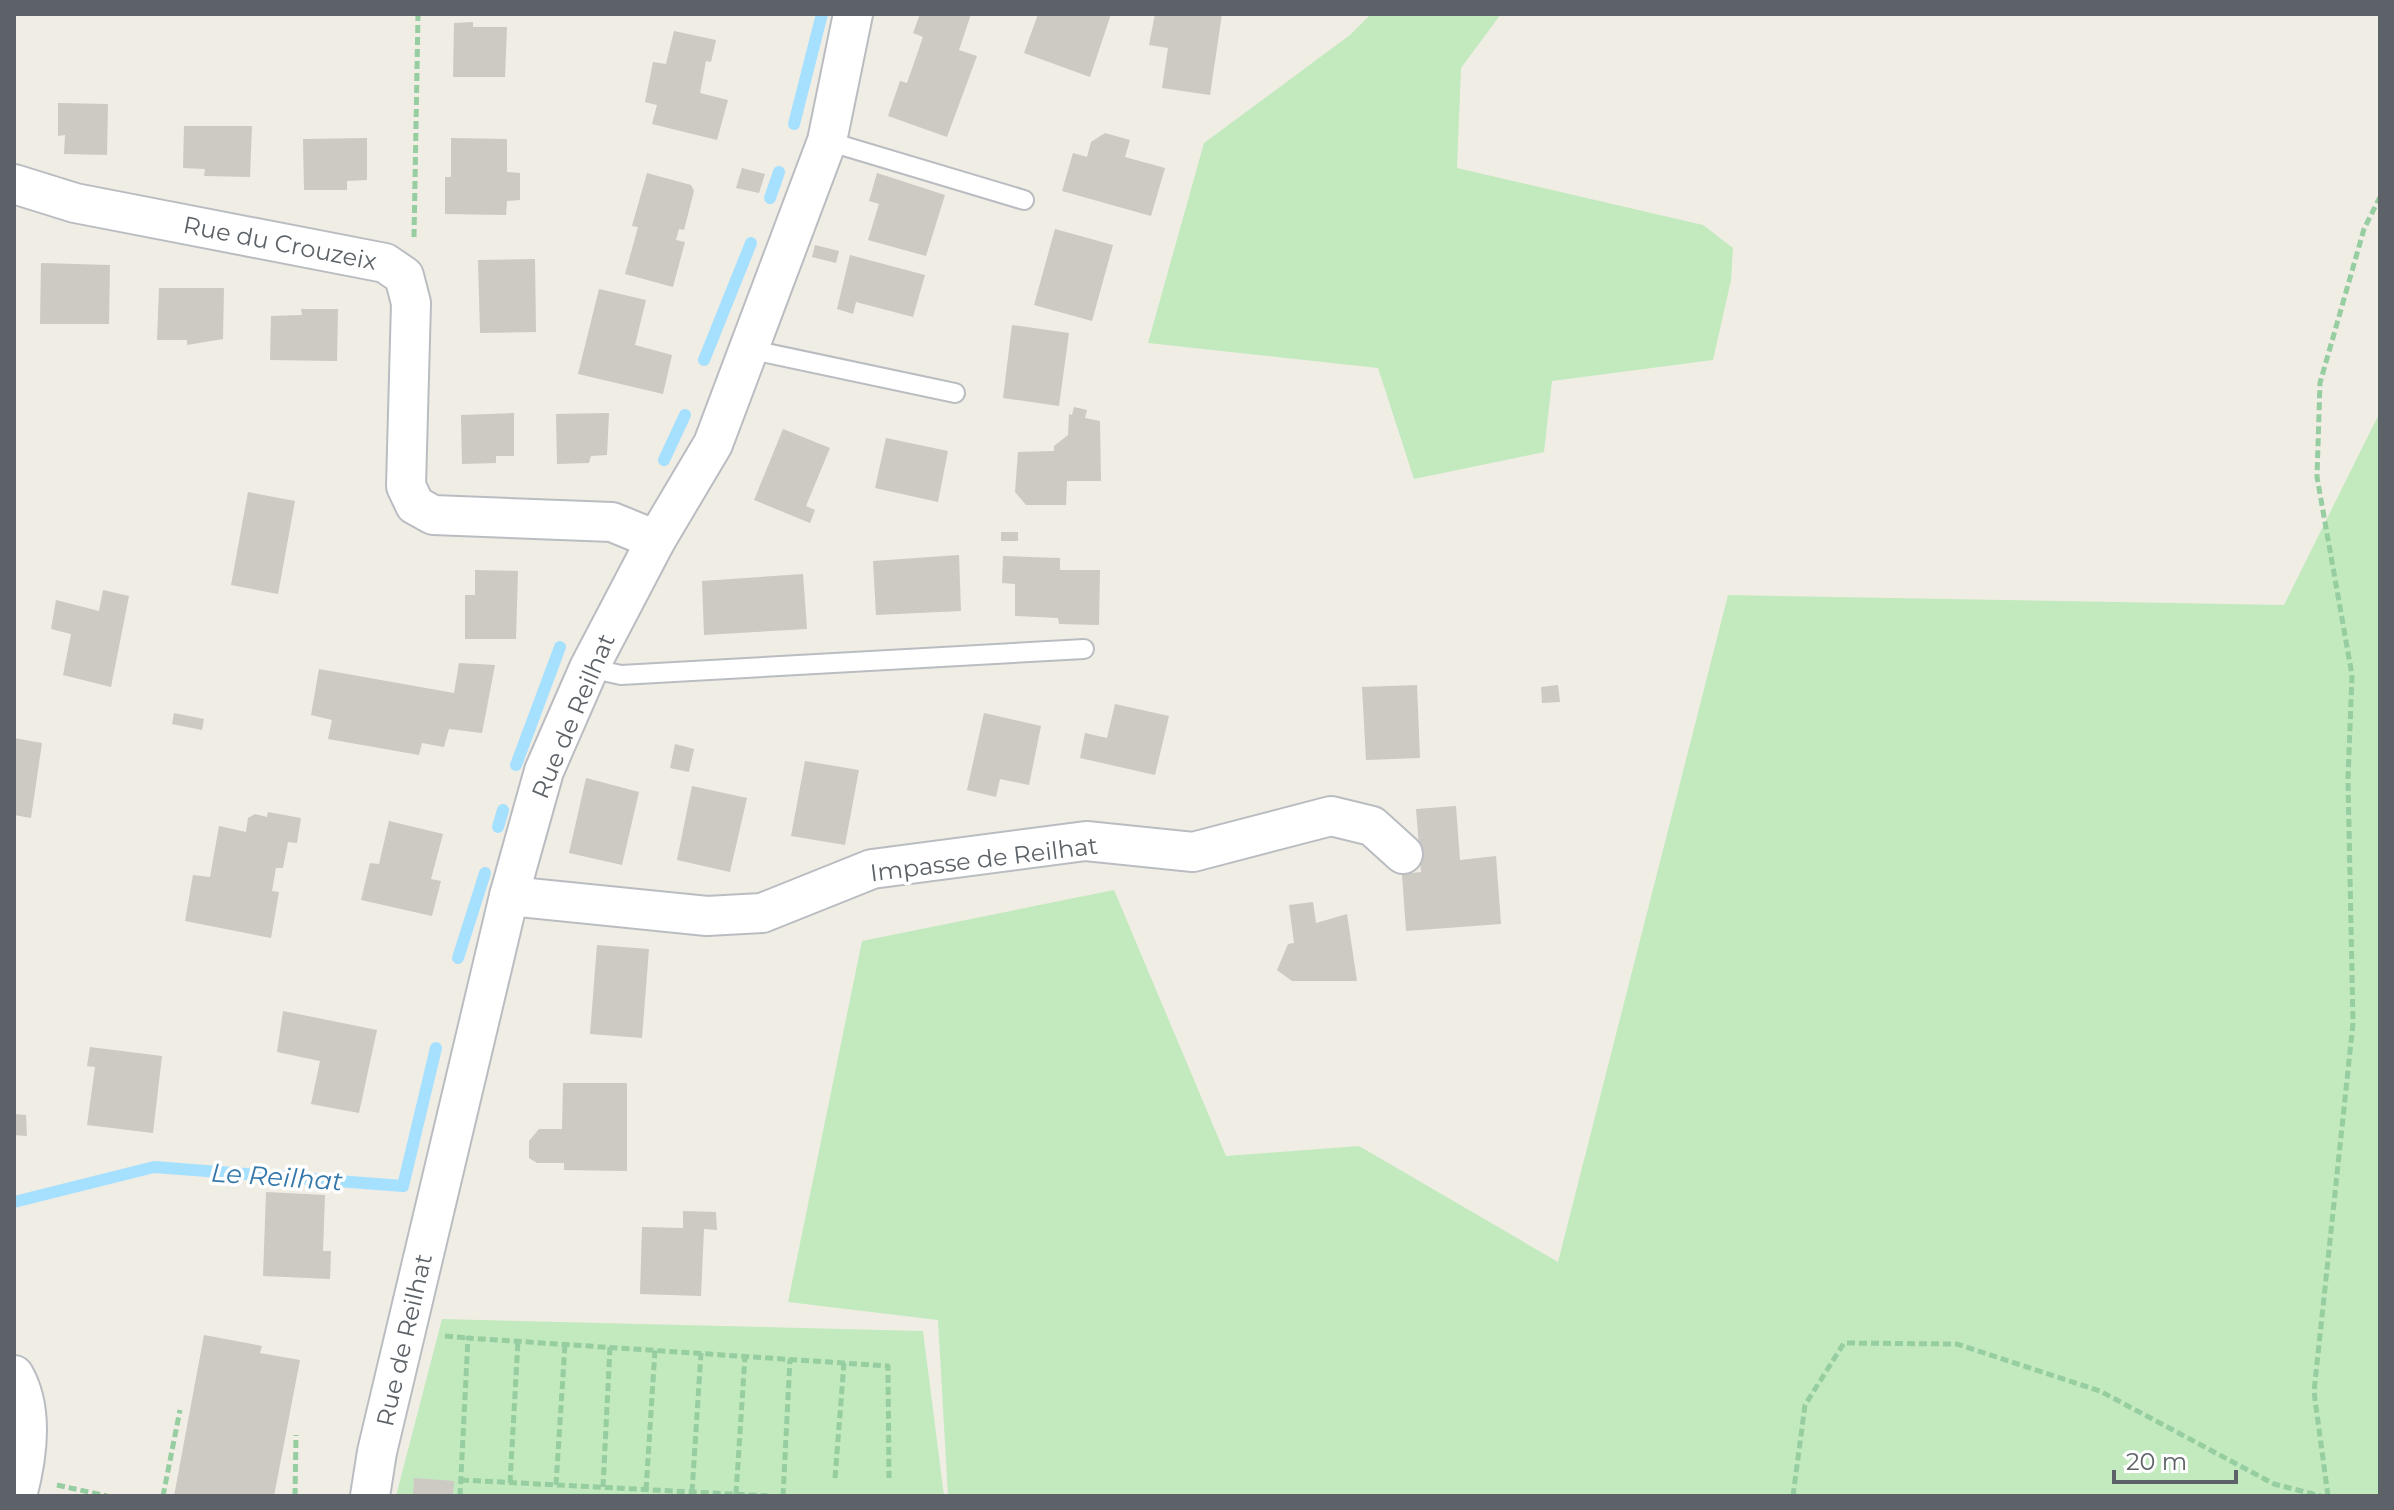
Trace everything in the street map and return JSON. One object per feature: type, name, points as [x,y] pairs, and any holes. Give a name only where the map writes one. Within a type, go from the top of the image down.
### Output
[{"type":"street","name":"Rue de Reilhat","points":[[370,1496],[380,1437],[509,896],[544,771],[589,668],[656,540],[713,444],[752,350],[827,141],[853,14]]},
{"type":"street","name":"Rue du Crouzeix","points":[[14,184],[75,203],[385,263],[404,276],[411,303],[406,486],[415,505],[433,515],[612,522],[656,540]]},
{"type":"street","name":"Impasse de Reilhat","points":[[509,896],[707,916],[762,913],[872,869],[1086,841],[1193,852],[1331,816],[1372,826],[1403,854]]},
{"type":"street","points":[[14,1375],[20,1386],[27,1425],[20,1487]]},
{"type":"lane","points":[[827,141],[1024,200]]},
{"type":"lane","points":[[752,350],[955,393]]},
{"type":"lane","points":[[589,668],[621,675],[1084,649]]},
{"type":"path","points":[[404,276],[414,239],[418,14]]},
{"type":"path","points":[[2328,1496],[2314,1392],[2353,1023],[2348,779],[2352,675],[2317,477],[2320,383],[2364,229],[2380,197]]},
{"type":"path","points":[[460,1496],[468,1338],[888,1366],[889,1478]]},
{"type":"path","points":[[510,1483],[518,1341]]},
{"type":"path","points":[[1793,1496],[1805,1405],[1844,1343],[1957,1344],[2100,1391],[2274,1484],[2321,1496]]},
{"type":"path","points":[[556,1485],[565,1344]]},
{"type":"path","points":[[603,1487],[610,1347]]},
{"type":"path","points":[[646,1490],[655,1350]]},
{"type":"path","points":[[692,1492],[701,1353]]},
{"type":"path","points":[[736,1494],[745,1356]]},
{"type":"path","points":[[783,1496],[790,1359]]},
{"type":"path","points":[[835,1478],[844,1363]]},
{"type":"path","points":[[163,1496],[180,1410]]},
{"type":"path","points":[[295,1496],[296,1435]]},
{"type":"path","points":[[461,1480],[770,1496]]},
{"type":"path","points":[[20,1487],[107,1496]]},
{"type":"green space","points":[[1371,14],[1501,14],[1461,68],[1457,168],[1703,225],[1733,248],[1731,280],[1713,360],[1552,381],[1544,452],[1414,479],[1378,368],[1148,343],[1204,143],[1350,35]]},
{"type":"green space","points":[[2380,412],[2380,1496],[948,1496],[938,1320],[788,1302],[862,941],[1114,890],[1226,1156],[1359,1146],[1558,1262],[1728,595],[2284,605]]},
{"type":"green space","points":[[442,1319],[923,1331],[944,1496],[396,1496]]},
{"type":"building","points":[[920,14],[971,14],[959,50],[977,56],[947,137],[888,116],[900,81],[907,83],[923,37],[913,33]]},
{"type":"building","points":[[1038,14],[1111,14],[1090,77],[1024,53]]},
{"type":"building","points":[[1155,14],[1222,14],[1210,95],[1162,88],[1168,48],[1149,45]]},
{"type":"building","points":[[473,22],[473,27],[507,27],[505,77],[453,77],[454,23]]},
{"type":"building","points":[[674,31],[716,40],[711,62],[706,61],[700,93],[728,100],[717,140],[652,124],[657,105],[645,102],[653,62],[666,64]]},
{"type":"building","points":[[58,103],[108,104],[107,155],[64,154],[65,135],[58,136]]},
{"type":"building","points":[[184,126],[252,126],[250,177],[204,176],[205,169],[183,168]]},
{"type":"building","points":[[1105,133],[1130,140],[1125,157],[1165,168],[1151,216],[1062,191],[1073,153],[1087,157],[1091,142]]},
{"type":"building","points":[[367,138],[367,180],[347,181],[347,190],[304,190],[303,139]]},
{"type":"building","points":[[451,138],[507,139],[507,172],[520,173],[520,200],[507,201],[506,215],[445,214],[445,177],[451,177]]},
{"type":"building","points":[[742,168],[765,174],[759,193],[736,188]]},
{"type":"building","points":[[647,173],[691,185],[694,191],[684,230],[679,229],[676,240],[685,242],[673,287],[625,274],[638,227],[632,226]]},
{"type":"building","points":[[877,173],[945,195],[926,256],[868,240],[879,204],[869,201]]},
{"type":"building","points":[[1055,229],[1113,245],[1092,321],[1034,305]]},
{"type":"building","points":[[815,245],[839,251],[836,263],[812,257]]},
{"type":"building","points":[[850,255],[925,275],[913,317],[856,302],[853,314],[837,309]]},
{"type":"building","points":[[535,259],[536,332],[480,333],[478,260]]},
{"type":"building","points":[[41,263],[110,265],[109,324],[40,324]]},
{"type":"building","points":[[159,288],[224,288],[223,339],[187,345],[187,340],[157,340]]},
{"type":"building","points":[[599,289],[646,300],[635,345],[672,355],[663,394],[578,374]]},
{"type":"building","points":[[301,309],[338,309],[337,361],[270,360],[271,316],[302,315]]},
{"type":"building","points":[[1012,325],[1069,333],[1059,406],[1003,398]]},
{"type":"building","points":[[1074,407],[1087,410],[1085,418],[1100,421],[1101,481],[1067,481],[1066,505],[1026,505],[1015,492],[1018,452],[1054,451],[1054,446],[1068,435],[1069,414],[1072,415]]},
{"type":"building","points":[[514,413],[514,456],[496,456],[496,463],[462,464],[461,415]]},
{"type":"building","points":[[609,413],[607,455],[591,456],[589,463],[557,464],[556,414]]},
{"type":"building","points":[[783,429],[830,448],[806,506],[815,510],[810,523],[754,500]]},
{"type":"building","points":[[886,438],[948,451],[938,502],[875,488]]},
{"type":"building","points":[[248,492],[295,501],[278,594],[231,585]]},
{"type":"building","points":[[1001,532],[1018,532],[1018,541],[1001,541]]},
{"type":"building","points":[[959,555],[961,611],[876,615],[873,561]]},
{"type":"building","points":[[1003,556],[1060,558],[1060,570],[1100,570],[1099,625],[1059,624],[1058,618],[1015,616],[1015,584],[1002,583]]},
{"type":"building","points":[[475,570],[518,571],[516,639],[465,639],[465,595],[475,595]]},
{"type":"building","points":[[803,574],[807,629],[704,635],[702,581]]},
{"type":"building","points":[[103,590],[129,596],[111,687],[63,675],[71,634],[51,629],[56,600],[99,611]]},
{"type":"building","points":[[459,663],[495,665],[482,733],[449,729],[444,747],[422,743],[419,755],[328,739],[332,720],[311,715],[319,669],[454,693]]},
{"type":"building","points":[[1417,685],[1420,758],[1366,760],[1362,687]]},
{"type":"building","points":[[1558,685],[1560,702],[1542,703],[1541,687]]},
{"type":"building","points":[[1115,704],[1169,716],[1155,775],[1080,758],[1085,733],[1107,738]]},
{"type":"building","points":[[174,713],[204,719],[202,730],[172,724]]},
{"type":"building","points":[[984,713],[1041,726],[1029,785],[1000,779],[996,797],[967,790]]},
{"type":"building","points":[[14,738],[42,743],[31,818],[14,815]]},
{"type":"building","points":[[675,744],[694,749],[689,772],[670,768]]},
{"type":"building","points":[[805,761],[859,770],[845,845],[791,836]]},
{"type":"building","points":[[586,778],[639,792],[622,865],[569,853]]},
{"type":"building","points":[[692,786],[747,798],[730,872],[677,860]]},
{"type":"building","points":[[1456,806],[1460,860],[1496,856],[1501,924],[1406,931],[1402,874],[1421,872],[1416,809]]},
{"type":"building","points":[[268,812],[301,818],[297,843],[288,842],[283,868],[276,868],[272,891],[279,892],[271,938],[185,921],[193,875],[210,877],[219,826],[246,832],[248,818],[255,814],[267,817]]},
{"type":"building","points":[[389,821],[443,834],[431,879],[441,881],[432,916],[361,900],[370,863],[379,864]]},
{"type":"building","points":[[1313,902],[1316,923],[1347,914],[1357,981],[1292,981],[1277,970],[1288,944],[1294,943],[1289,905]]},
{"type":"building","points":[[597,945],[649,949],[642,1038],[590,1034]]},
{"type":"building","points":[[283,1011],[377,1030],[359,1113],[311,1104],[320,1061],[277,1052]]},
{"type":"building","points":[[90,1047],[162,1056],[153,1133],[87,1125],[95,1067],[87,1066]]},
{"type":"building","points":[[563,1083],[627,1083],[627,1171],[564,1170],[564,1163],[537,1163],[529,1158],[529,1141],[539,1129],[562,1129]]},
{"type":"building","points":[[14,1114],[26,1115],[27,1136],[14,1135]]},
{"type":"building","points":[[266,1192],[325,1195],[323,1251],[331,1251],[330,1279],[263,1276]]},
{"type":"building","points":[[683,1211],[716,1212],[717,1230],[704,1229],[701,1296],[640,1294],[642,1227],[683,1228]]},
{"type":"building","points":[[204,1335],[262,1346],[260,1353],[300,1360],[274,1496],[174,1496]]},
{"type":"building","points":[[414,1478],[454,1481],[453,1496],[413,1496]]},
{"type":"waterway","name":"Le Reilhat","points":[[794,124],[822,14]]},
{"type":"waterway","name":"Le Reilhat","points":[[770,198],[779,172]]},
{"type":"waterway","name":"Le Reilhat","points":[[704,360],[751,243]]},
{"type":"waterway","name":"Le Reilhat","points":[[664,460],[685,415]]},
{"type":"waterway","name":"Le Reilhat","points":[[516,765],[560,647]]},
{"type":"waterway","name":"Le Reilhat","points":[[498,827],[503,810]]},
{"type":"waterway","name":"Le Reilhat","points":[[458,958],[485,873]]},
{"type":"waterway","name":"Le Reilhat","points":[[14,1202],[154,1167],[403,1186],[436,1048]]}]
